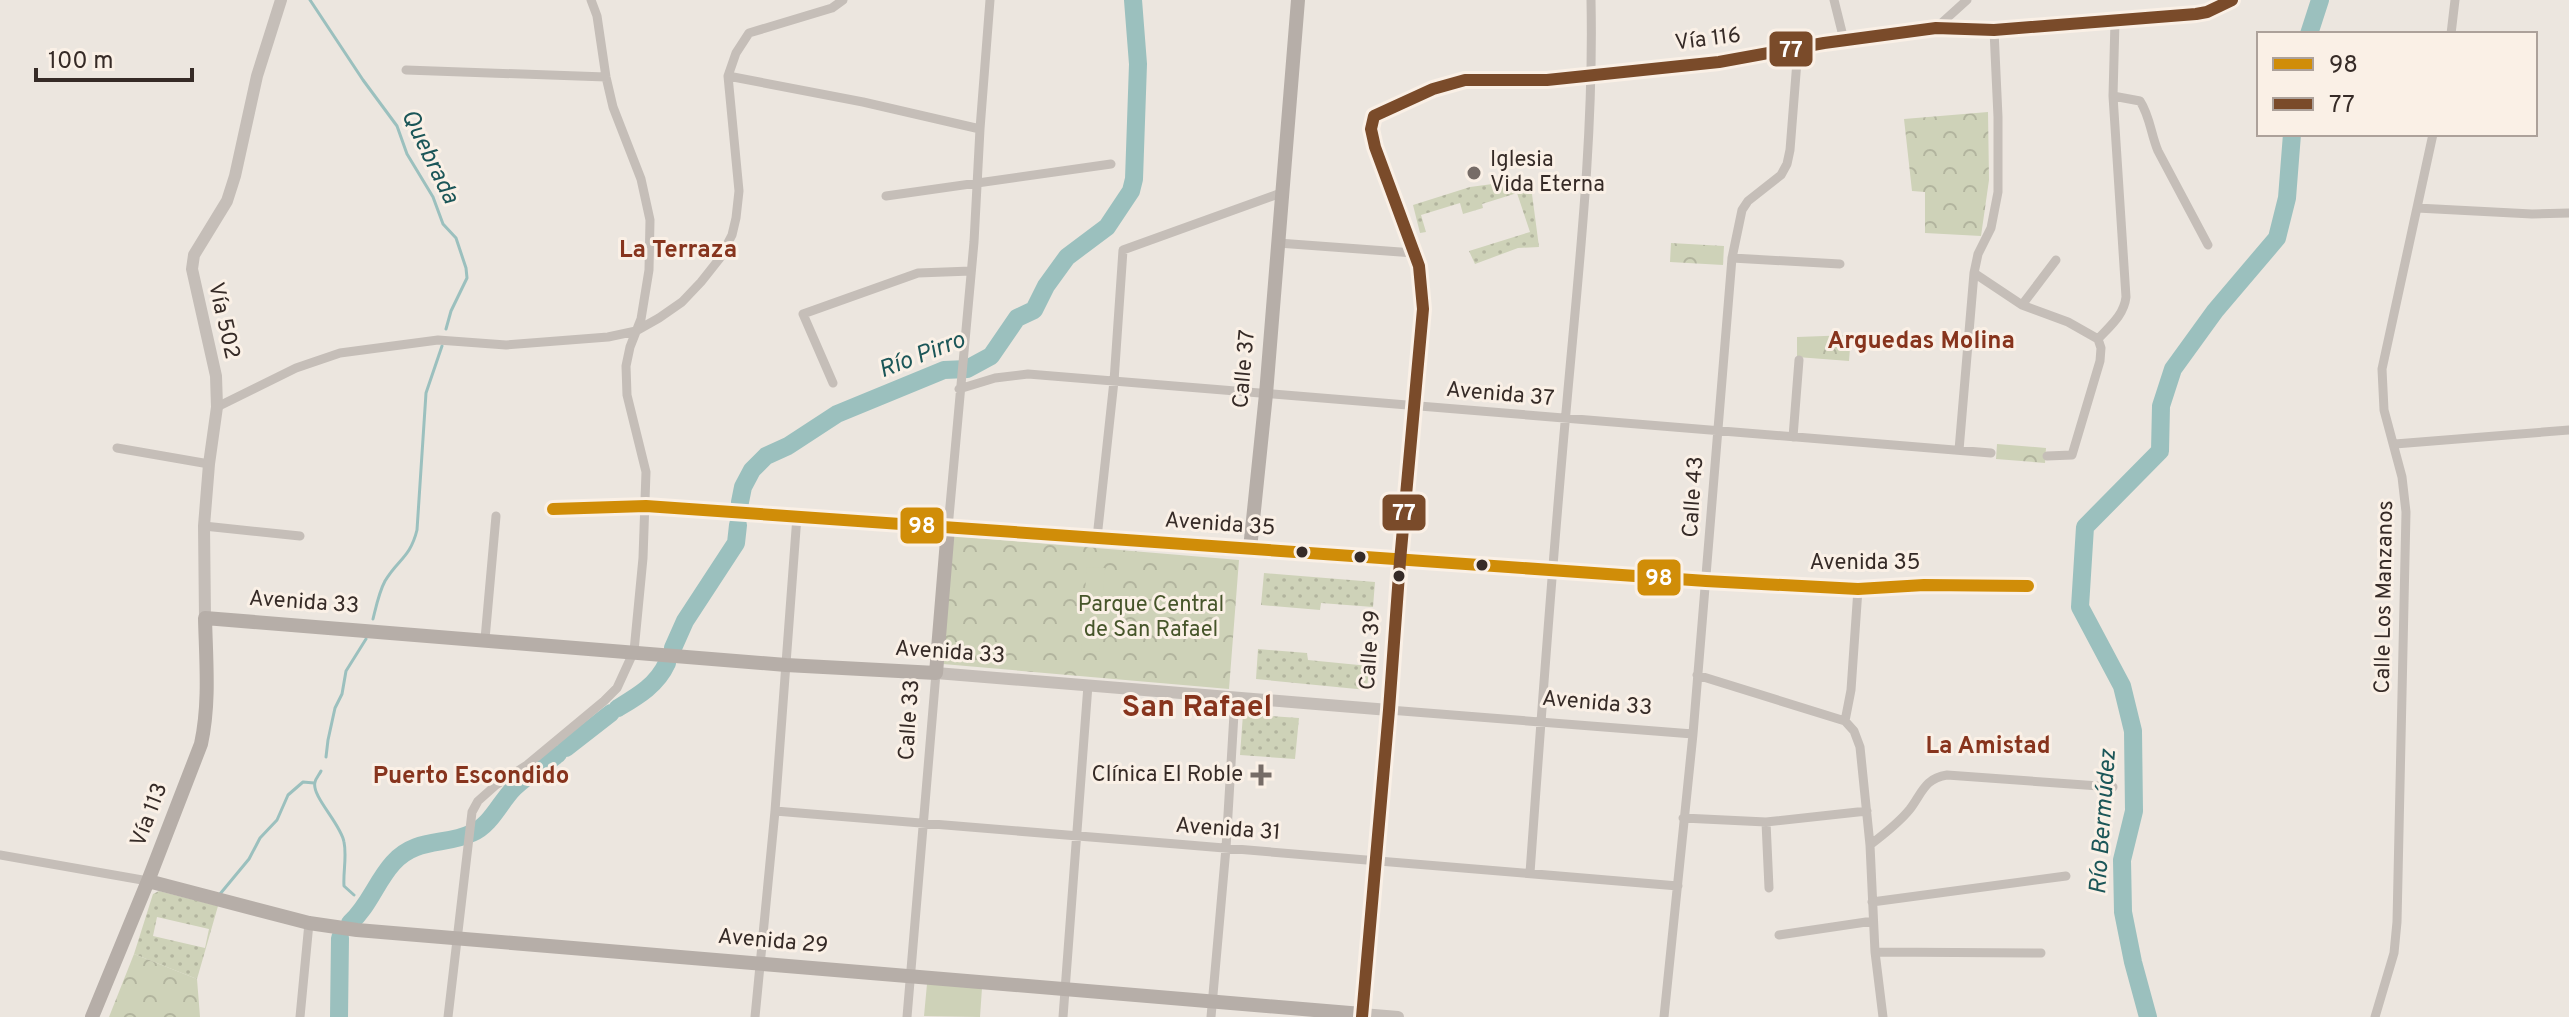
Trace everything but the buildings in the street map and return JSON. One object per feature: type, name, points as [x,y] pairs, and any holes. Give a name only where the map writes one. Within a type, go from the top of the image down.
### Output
[{"type":"main road","name":"Calle 37","points":[[1250,549],[1266,394],[1298,0]]},
{"type":"main road","name":"Vía 116","points":[[1382,111],[1433,89],[1465,80],[1547,80],[1719,62],[1936,28],[1994,30],[2196,14],[2232,0]]},
{"type":"main road","name":"Calle 39","points":[[1362,1015],[1424,293],[1422,277],[1371,129],[1372,119],[1382,111]]},
{"type":"main road","name":"Avenida 35","points":[[948,528],[1400,561]]},
{"type":"main road","name":"Calle 33","points":[[936,673],[948,528]]},
{"type":"main road","name":"Avenida 33","points":[[205,618],[786,665],[936,673]]},
{"type":"main road","name":"Vía 113","points":[[92,1017],[148,881],[204,729],[207,692],[205,618]]},
{"type":"main road","name":"Avenida 29","points":[[148,881],[309,923],[357,930],[1066,989],[1212,1010],[1362,1015]]},
{"type":"street","name":"Vía 502","points":[[205,618],[204,526],[217,407],[216,376],[193,280],[194,255],[227,201],[257,76],[281,0]]},
{"type":"street","points":[[448,1017],[470,823],[478,801],[527,765],[617,688],[634,651],[646,506],[644,457],[627,395],[626,366],[641,319],[649,270],[650,220],[641,179],[613,107],[599,26],[591,0]]},
{"type":"street","points":[[217,407],[296,368],[340,353],[438,340],[506,345],[608,337],[636,331],[682,302],[720,258],[732,235],[739,191],[728,76],[736,53],[749,33],[832,8],[843,0]]},
{"type":"street","name":"Calle 33","points":[[948,528],[971,271],[990,0]]},
{"type":"street","points":[[1530,873],[1593,75],[1591,0]]},
{"type":"street","points":[[1834,0],[1844,40]]},
{"type":"street","points":[[1936,28],[1967,0]]},
{"type":"street","points":[[2451,32],[2455,0]]},
{"type":"street","points":[[2098,339],[2120,316],[2126,297],[2113,96],[2115,21]]},
{"type":"street","points":[[1959,450],[1974,273],[1978,254],[1991,228],[1998,192],[1994,30]]},
{"type":"street","name":"Calle 43","points":[[1664,1017],[1693,734],[1732,258],[1742,210],[1748,201],[1781,175],[1787,164],[1797,61],[1801,48]]},
{"type":"street","points":[[406,70],[606,77]]},
{"type":"street","points":[[728,76],[980,129]]},
{"type":"street","points":[[2113,96],[2140,101],[2147,111],[2158,151],[2208,245]]},
{"type":"street","name":"Calle Los Manzanos","points":[[2375,1017],[2394,953],[2397,922],[2406,512],[2395,444],[2384,410],[2382,369],[2433,136]]},
{"type":"street","points":[[886,196],[1111,164]]},
{"type":"street","points":[[1097,538],[1125,248],[1281,193]]},
{"type":"street","points":[[2417,208],[2569,213]]},
{"type":"street","points":[[1278,243],[1414,253]]},
{"type":"street","points":[[1732,258],[1840,264]]},
{"type":"street","points":[[2022,305],[2056,260]]},
{"type":"street","points":[[833,383],[803,314],[918,273],[971,271]]},
{"type":"street","points":[[1974,273],[2022,305],[2068,322],[2098,339],[2100,361],[2072,455],[2047,456]]},
{"type":"street","points":[[1793,437],[1799,360]]},
{"type":"street","name":"Avenida 37","points":[[959,389],[1021,374],[1991,453]]},
{"type":"street","points":[[2395,444],[2569,430]]},
{"type":"street","points":[[117,448],[209,464]]},
{"type":"street","name":"Avenida 35","points":[[553,509],[646,506],[948,528]]},
{"type":"street","points":[[485,639],[496,516]]},
{"type":"street","points":[[755,1017],[775,811],[797,516]]},
{"type":"street","points":[[204,526],[300,536]]},
{"type":"street","name":"Avenida 35","points":[[1400,561],[1858,589],[1924,585],[2028,586]]},
{"type":"street","points":[[1845,721],[1851,690],[1858,589]]},
{"type":"street","name":"Calle 33","points":[[907,1017],[936,673]]},
{"type":"street","name":"Avenida 33","points":[[936,673],[1693,734]]},
{"type":"street","points":[[1697,675],[1845,721],[1854,731],[1860,747],[1867,811],[1875,952],[1883,1017]]},
{"type":"street","points":[[1063,1017],[1088,685]]},
{"type":"street","points":[[1212,1010],[1235,697]]},
{"type":"street","points":[[1870,845],[1890,830],[1911,808],[1929,780],[1937,776],[2113,787]]},
{"type":"street","name":"Avenida 31","points":[[775,811],[1678,886]]},
{"type":"street","points":[[1683,818],[1766,822],[1867,811]]},
{"type":"street","points":[[1766,822],[1769,888]]},
{"type":"street","points":[[0,855],[148,881]]},
{"type":"street","points":[[1872,902],[2066,876]]},
{"type":"street","points":[[1779,935],[1873,921]]},
{"type":"street","points":[[300,1017],[309,923]]},
{"type":"street","points":[[1875,952],[2041,953]]},
{"type":"street","name":"Avenida 29","points":[[1362,1015],[1398,1017]]},
{"type":"green space","points":[[1988,112],[1989,180],[1981,236],[1925,233],[1925,192],[1912,191],[1904,119]]},
{"type":"green space","points":[[1530,179],[1539,247],[1518,248],[1475,264],[1469,251],[1530,232],[1517,193],[1482,204],[1483,208],[1463,214],[1460,203],[1421,215],[1426,232],[1420,233],[1413,205],[1470,187]]},
{"type":"green space","points":[[1671,243],[1724,246],[1723,265],[1670,262]]},
{"type":"green space","points":[[1851,335],[1849,361],[1797,357],[1797,337]]},
{"type":"green space","points":[[1997,444],[2046,448],[2045,463],[1996,459]]},
{"type":"green space","name":"Parque Central de San Rafael","points":[[953,536],[1239,560],[1229,689],[943,664]]},
{"type":"green space","points":[[1087,567],[1105,568],[1102,606],[1084,605]]},
{"type":"green space","points":[[1264,573],[1375,582],[1373,607],[1321,603],[1320,610],[1261,605]]},
{"type":"green space","points":[[1084,613],[1102,615],[1099,652],[1081,651]]},
{"type":"green space","points":[[1258,649],[1307,653],[1308,660],[1369,666],[1367,690],[1256,679]]},
{"type":"green space","points":[[1243,714],[1299,718],[1295,759],[1240,755]]},
{"type":"green space","points":[[159,891],[218,906],[197,979],[134,954],[153,894]],"holes":[[[157,917],[209,929],[205,948],[153,936]]]},
{"type":"green space","points":[[134,954],[197,979],[200,1017],[109,1017]]},
{"type":"green space","points":[[927,984],[982,988],[980,1017],[924,1016]]},
{"type":"waterway","name":"Quebrada","points":[[310,0],[397,126],[407,154],[433,197],[443,224],[456,238],[467,278],[446,329]]},
{"type":"waterway","name":"Río Pirro","points":[[740,502],[743,487],[752,470],[766,456],[788,446],[837,414],[944,370],[967,369],[991,356],[1017,318],[1034,310],[1046,286],[1067,257],[1107,227],[1131,191],[1134,179],[1138,64],[1133,0]]},
{"type":"waterway","name":"Río Bermúdez","points":[[2310,32],[2320,0]]},
{"type":"waterway","name":"Río Bermúdez","points":[[2148,1017],[2123,912],[2122,860],[2134,811],[2133,731],[2122,686],[2080,607],[2085,527],[2160,451],[2161,406],[2173,369],[2215,311],[2277,238],[2287,198],[2292,136]]},
{"type":"waterway","name":"Quebrada","points":[[373,619],[385,581],[407,553],[417,530],[426,393],[442,346]]},
{"type":"waterway","name":"Río Pirro","points":[[673,648],[685,621],[736,543],[738,525]]},
{"type":"waterway","name":"Quebrada","points":[[326,757],[346,671],[366,639]]},
{"type":"waterway","name":"Río Pirro","points":[[618,708],[652,684],[667,663]]},
{"type":"waterway","name":"Río Pirro","points":[[566,748],[611,713]]},
{"type":"waterway","name":"Río Pirro","points":[[350,923],[387,870],[402,855],[411,849],[462,837],[479,829],[514,788],[558,754]]},
{"type":"waterway","name":"Quebrada","points":[[321,771],[315,788],[342,835],[344,886],[354,895]]},
{"type":"waterway","points":[[220,894],[249,859],[260,838],[277,820],[288,795],[303,782],[314,783]]},
{"type":"waterway","name":"Quebrada","points":[[360,906],[361,913]]},
{"type":"waterway","name":"Río Pirro","points":[[339,1017],[340,938]]},
{"type":"transit line","name":"77","points":[[1362,1017],[1423,309],[1419,266],[1375,147],[1371,129],[1374,116],[1433,89],[1465,80],[1547,80],[1719,62],[1824,43],[1936,28],[1994,30],[2196,14],[2232,0]]},
{"type":"transit line","name":"98","points":[[553,509],[646,506],[1706,581],[1858,589],[1924,585],[2028,586]]},
{"type":"place","name":"Iglesia Vida Eterna","points":[[1474,173]]},
{"type":"place","name":"Clínica El Roble","points":[[1261,775]]},
{"type":"district","name":"La Terraza","points":[[678,251]]},
{"type":"district","name":"Arguedas Molina","points":[[1921,342]]},
{"type":"district","name":"San Rafael","points":[[1197,708]]},
{"type":"district","name":"La Amistad","points":[[1988,747]]},
{"type":"district","name":"Puerto Escondido","points":[[471,777]]}]
